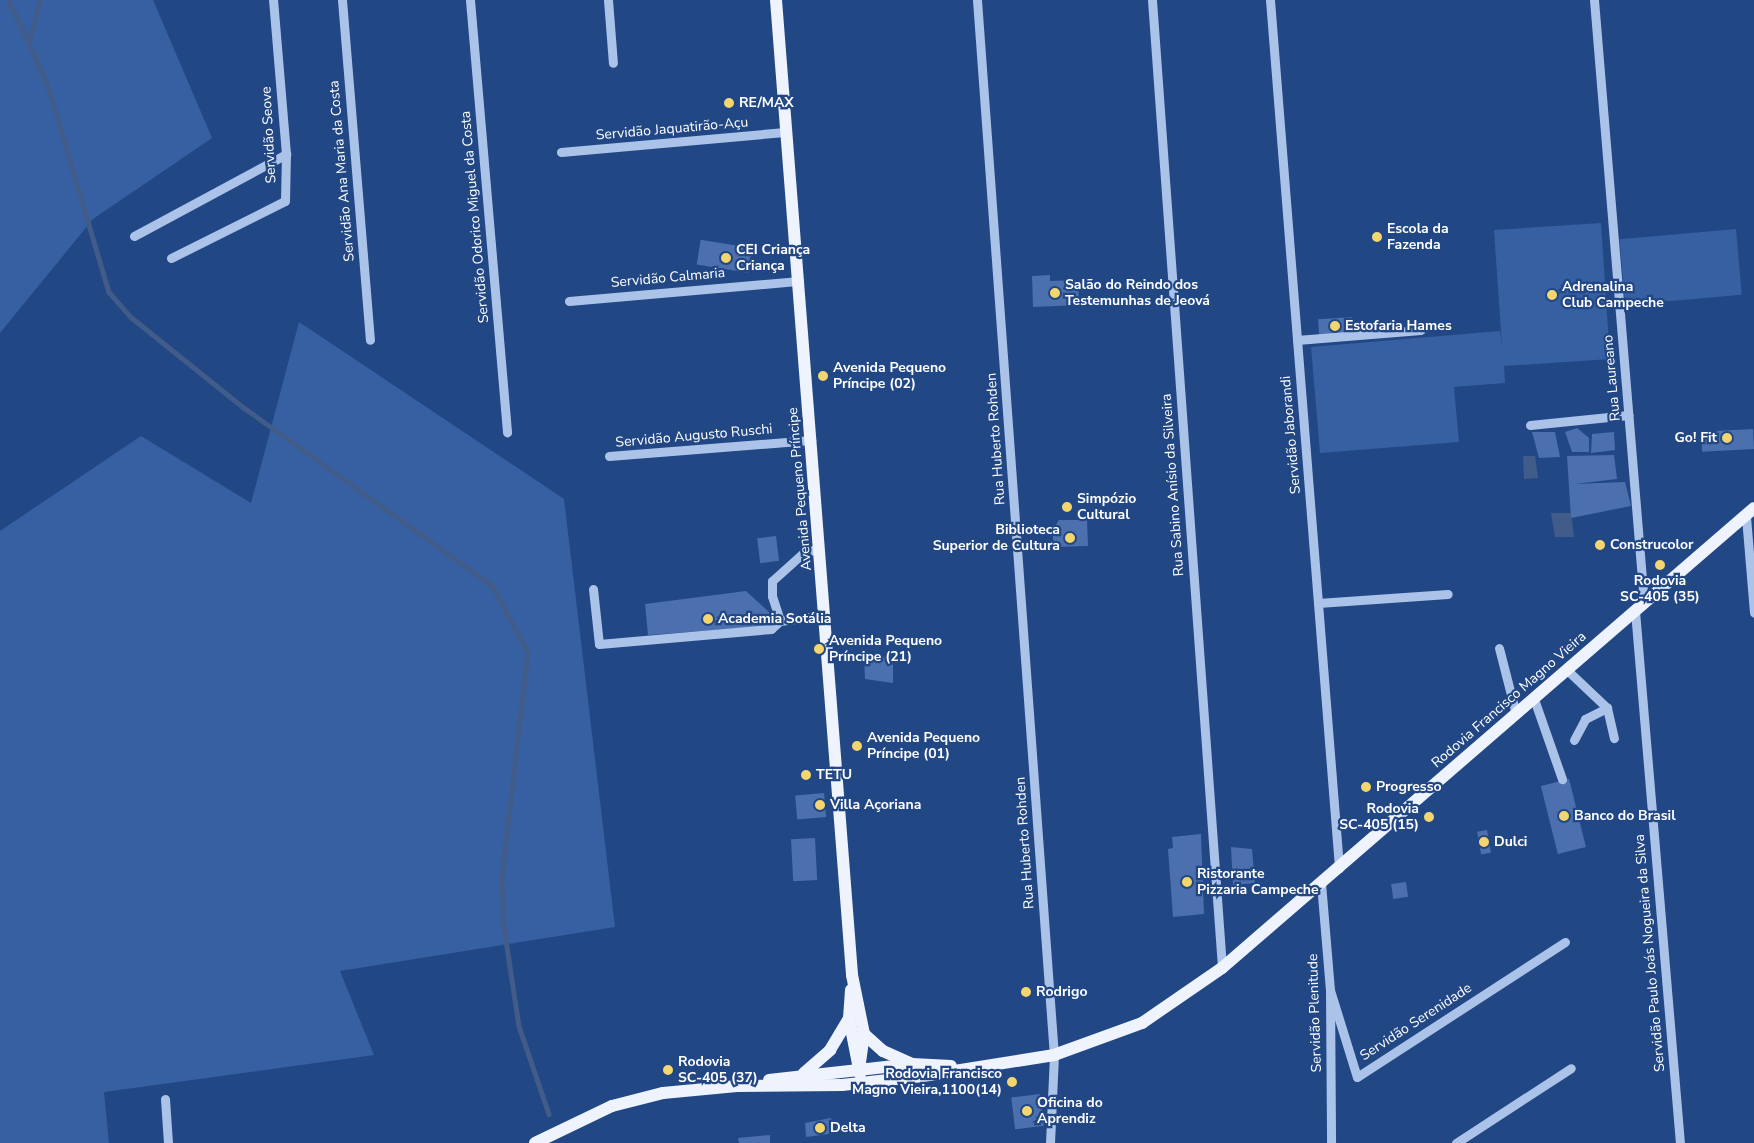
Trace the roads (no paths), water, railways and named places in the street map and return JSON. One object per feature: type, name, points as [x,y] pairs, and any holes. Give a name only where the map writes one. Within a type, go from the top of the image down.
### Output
[{"type":"main road","name":"Avenida Pequeno Príncipe","points":[[776,0],[852,975],[864,1034],[859,1069]]},
{"type":"main road","name":"Rodovia Francisco Magno Vieira","points":[[737,1086],[860,1083],[1054,1055],[1142,1023],[1173,1006],[1222,968],[1339,868],[1752,510]]},
{"type":"main road","name":"Avenida Pequeno Príncipe","points":[[852,975],[849,1018],[853,1056],[859,1069]]},
{"type":"main road","points":[[804,1073],[830,1050],[849,1018]]},
{"type":"main road","points":[[864,1034],[883,1051],[912,1064]]},
{"type":"main road","name":"Rodovia Francisco Magno Vieira","points":[[535,1143],[576,1121],[638,1098],[737,1086],[804,1073],[912,1064],[968,1067]]},
{"type":"main road","points":[[859,1069],[860,1083]]},
{"type":"street","name":"Servidão Seove","points":[[171,258],[285,201],[286,154],[273,0]]},
{"type":"street","name":"Servidão Ana Maria da Costa","points":[[342,0],[370,340]]},
{"type":"street","name":"Servidão Odorico Miguel da Costa","points":[[470,0],[507,432]]},
{"type":"street","points":[[608,0],[613,63]]},
{"type":"street","name":"Rua Huberto Rohden","points":[[977,0],[1054,1055],[1050,1143]]},
{"type":"street","name":"Rua Sabino Anísio da Silveira","points":[[1152,0],[1222,968]]},
{"type":"street","name":"Servidão Jaborandi","points":[[1270,0],[1339,868]]},
{"type":"street","name":"Rua Laureano","points":[[1594,0],[1628,415],[1639,607]]},
{"type":"street","name":"Servidão Jaquatirão-Açu","points":[[561,152],[786,132]]},
{"type":"street","points":[[134,236],[286,154]]},
{"type":"street","name":"Servidão Calmaria","points":[[569,301],[799,280]]},
{"type":"street","points":[[1297,340],[1421,330]]},
{"type":"street","points":[[1530,425],[1628,415]]},
{"type":"street","name":"Servidão Augusto Ruschi","points":[[609,456],[811,440]]},
{"type":"street","points":[[1752,510],[1754,613]]},
{"type":"street","points":[[780,621],[772,581],[802,554],[818,548]]},
{"type":"street","points":[[593,590],[599,644],[771,629],[780,621],[825,615]]},
{"type":"street","points":[[1318,603],[1448,594]]},
{"type":"street","name":"Servidão Paulo Joás Nogueira da Silva","points":[[1639,607],[1680,1143]]},
{"type":"street","points":[[1499,648],[1516,714]]},
{"type":"street","points":[[1567,670],[1607,708],[1614,738]]},
{"type":"street","points":[[1534,699],[1562,778]]},
{"type":"street","points":[[1574,740],[1585,719],[1607,708]]},
{"type":"street","name":"Servidão Plenitude","points":[[1321,883],[1330,990],[1331,1143]]},
{"type":"street","name":"Servidão Serenidade","points":[[1330,990],[1357,1076],[1565,942]]},
{"type":"street","points":[[1456,1143],[1571,1068]]},
{"type":"street","points":[[165,1099],[168,1143]]},
{"type":"waterway","points":[[9,0],[47,83],[109,292],[131,317],[243,407],[492,585],[528,652],[502,876],[504,927],[519,1026],[549,1114]]},
{"type":"waterway","points":[[29,41],[40,0]]},
{"type":"place","name":"RE/MAX","points":[[729,103]]},
{"type":"place","name":"Escola da Fazenda","points":[[1377,237]]},
{"type":"place","name":"CEI Criança Criança","points":[[726,258]]},
{"type":"place","name":"Salão do Reindo dos Testemunhas de Jeová","points":[[1055,293]]},
{"type":"place","name":"Adrenalina Club Campeche","points":[[1552,295]]},
{"type":"place","name":"Estofaria Hames","points":[[1335,326]]},
{"type":"place","name":"Avenida Pequeno Príncipe (02)","points":[[823,376]]},
{"type":"place","name":"Go! Fit","points":[[1727,438]]},
{"type":"place","name":"Simpózio Cultural","points":[[1067,507]]},
{"type":"place","name":"Biblioteca Superior de Cultura","points":[[1070,538]]},
{"type":"place","name":"Construcolor","points":[[1600,545]]},
{"type":"place","name":"Rodovia SC-405 (35)","points":[[1660,565]]},
{"type":"place","name":"Academia Sotália","points":[[708,619]]},
{"type":"place","name":"Avenida Pequeno Príncipe (21)","points":[[819,649]]},
{"type":"place","name":"Avenida Pequeno Príncipe (01)","points":[[857,746]]},
{"type":"place","name":"TETU","points":[[806,775]]},
{"type":"place","name":"Progresso","points":[[1366,787]]},
{"type":"place","name":"Villa Açoriana","points":[[820,805]]},
{"type":"place","name":"Banco do Brasil","points":[[1564,816]]},
{"type":"place","name":"Rodovia SC-405 (15)","points":[[1429,817]]},
{"type":"place","name":"Dulci","points":[[1484,842]]},
{"type":"place","name":"Ristorante Pizzaria Campeche","points":[[1187,882]]},
{"type":"place","name":"Rodrigo","points":[[1026,992]]},
{"type":"place","name":"Rodovia SC-405 (37)","points":[[668,1070]]},
{"type":"place","name":"Rodovia Francisco Magno Vieira,1100(14)","points":[[1012,1082]]},
{"type":"place","name":"Oficina do Aprendiz","points":[[1027,1111]]},
{"type":"place","name":"Delta","points":[[820,1128]]}]
